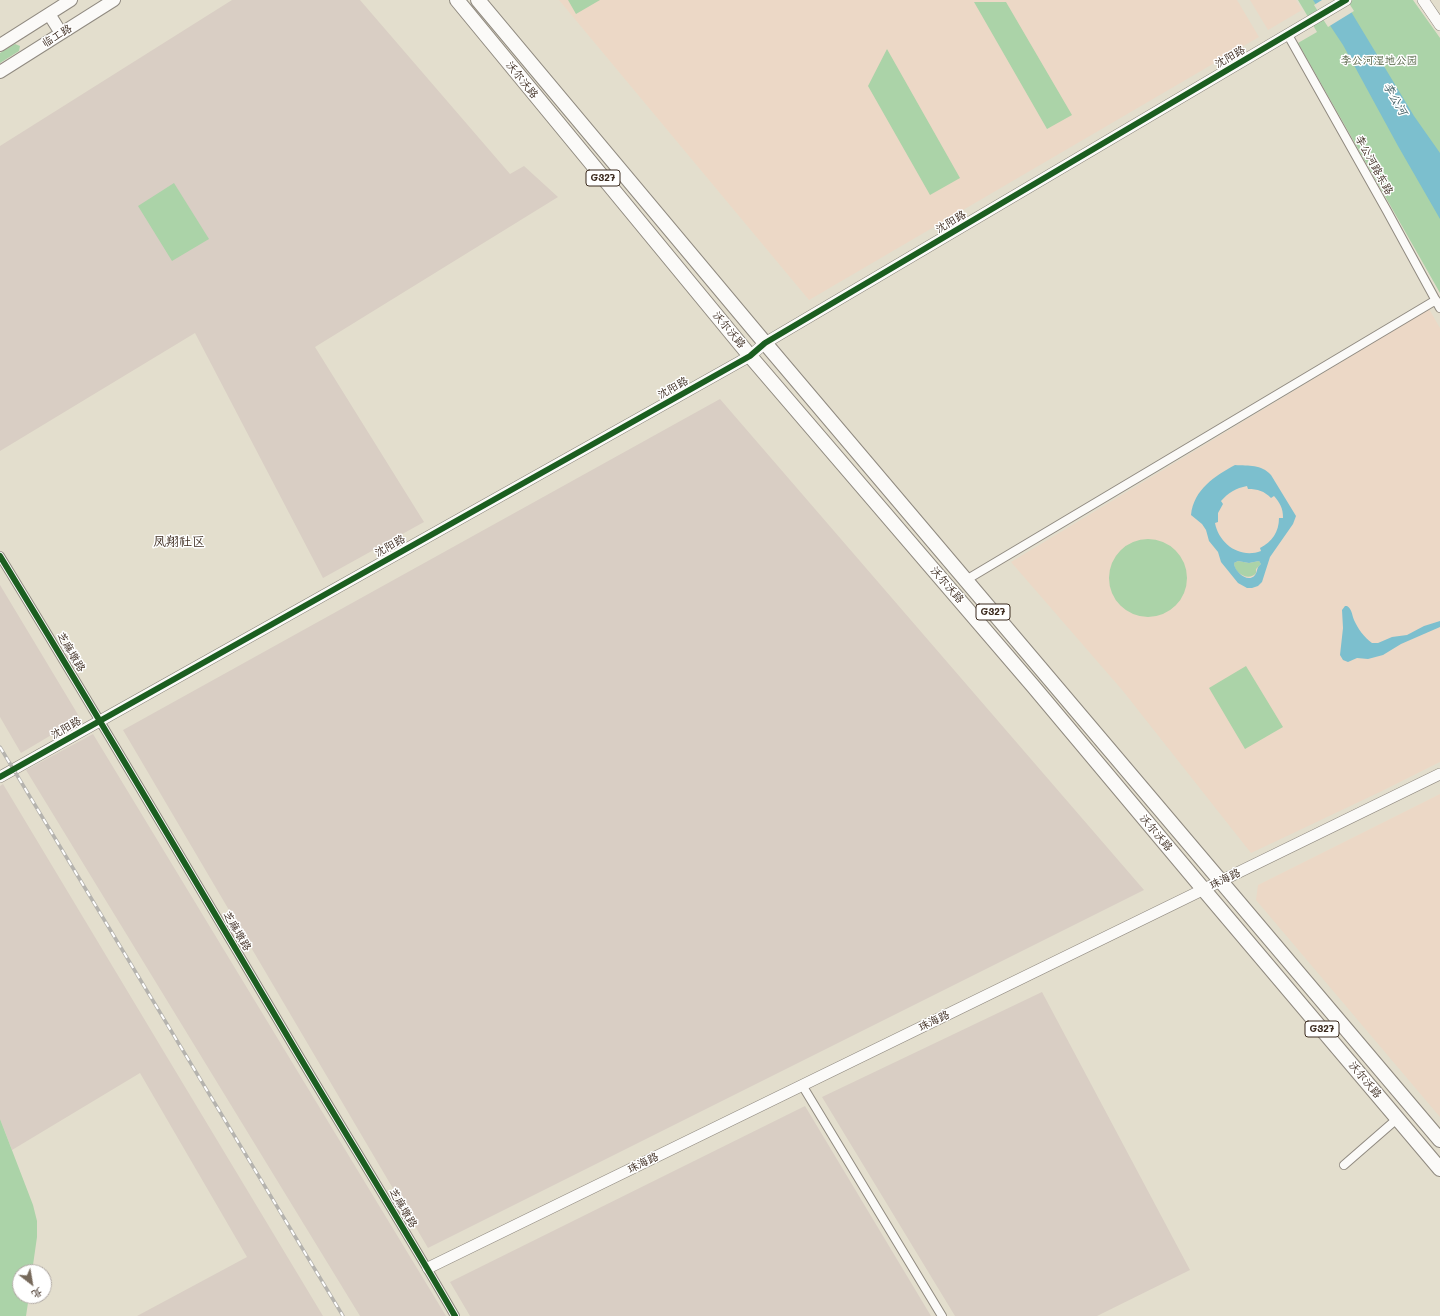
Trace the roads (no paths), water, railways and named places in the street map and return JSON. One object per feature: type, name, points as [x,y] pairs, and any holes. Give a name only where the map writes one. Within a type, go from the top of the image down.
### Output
[{"type":"highway","name":"沃尔沃路","points":[[457,0],[750,356],[1033,686],[1440,1168]]},
{"type":"highway","name":"沃尔沃路","points":[[478,0],[1440,1140]]},
{"type":"main road","name":"临工路","points":[[0,45],[71,0]]},
{"type":"main road","name":"临工路","points":[[0,72],[114,0]]},
{"type":"main road","points":[[49,14],[61,33]]},
{"type":"street","name":"沈阳路","points":[[0,777],[750,356],[766,343],[1346,0]]},
{"type":"street","points":[[1423,0],[1440,25]]},
{"type":"street","name":"李公河路东路","points":[[1288,35],[1440,308]]},
{"type":"street","points":[[966,580],[1436,300]]},
{"type":"street","name":"芝麻墩路","points":[[0,556],[100,720],[296,1050],[428,1268],[454,1316]]},
{"type":"street","name":"珠海路","points":[[428,1268],[1440,774]]},
{"type":"street","points":[[802,1085],[942,1316]]},
{"type":"street","points":[[1344,1165],[1398,1118]]},
{"type":"water","name":"李公河","points":[[1313,0],[1344,0],[1414,116],[1440,153],[1440,219],[1343,45]]},
{"type":"water","points":[[1235,465],[1259,467],[1267,471],[1296,516],[1293,524],[1270,557],[1262,582],[1258,586],[1252,588],[1247,588],[1238,583],[1221,562],[1218,552],[1209,541],[1206,530],[1202,524],[1191,515],[1196,498],[1201,491],[1207,484]],"holes":[[[1247,486],[1248,489],[1261,491],[1271,498],[1274,496],[1281,506],[1283,514],[1283,518],[1279,518],[1278,528],[1271,540],[1260,548],[1261,551],[1253,553],[1246,553],[1232,548],[1221,537],[1217,531],[1215,523],[1218,522],[1218,513],[1223,504],[1221,501],[1232,491]],[[1238,561],[1249,563],[1259,561],[1261,564],[1255,575],[1249,578],[1245,577],[1236,570],[1234,563]]]},
{"type":"water","points":[[1345,606],[1350,609],[1354,620],[1362,633],[1372,643],[1378,643],[1392,637],[1407,635],[1424,626],[1440,621],[1440,627],[1401,644],[1383,655],[1368,659],[1357,658],[1348,662],[1343,660],[1340,655],[1343,628],[1342,610]]},
{"type":"railway","points":[[0,747],[343,1316]]},
{"type":"district","name":"凤翔社区","points":[[179,542]]},
{"type":"park label","name":"李公河湿地公园","points":[[1379,61]]}]
